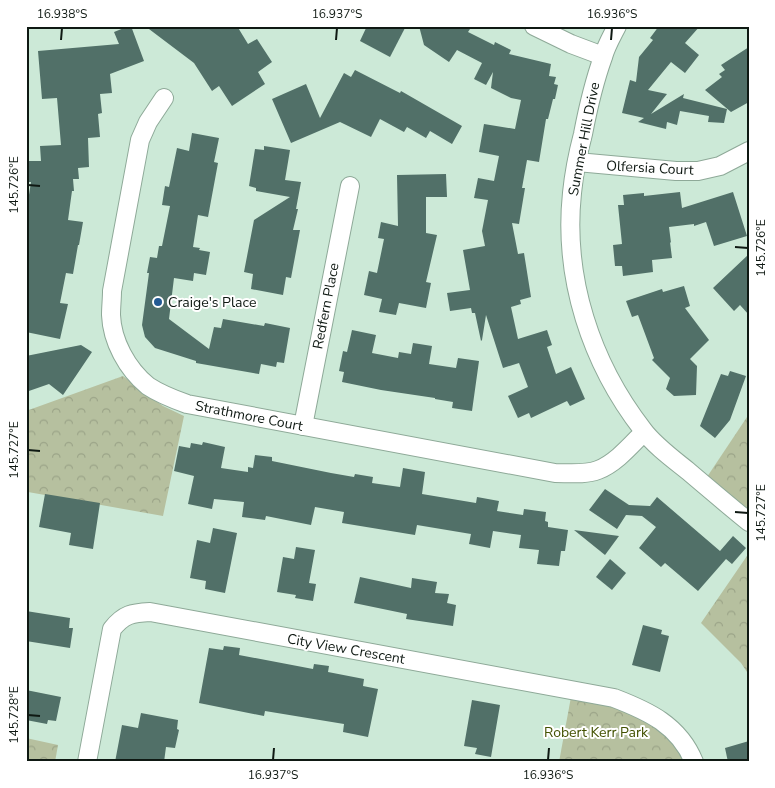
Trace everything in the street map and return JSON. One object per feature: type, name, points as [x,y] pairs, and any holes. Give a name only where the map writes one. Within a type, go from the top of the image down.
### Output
[{"type":"street","points":[[534,26],[603,56]]},
{"type":"street","name":"Summer Hill Drive","points":[[617,26],[603,56],[589,104],[576,162],[570,224],[572,262],[581,304],[590,336],[604,368],[621,399],[644,432],[749,522]]},
{"type":"street","name":"Strathmore Court","points":[[164,98],[148,122],[140,140],[112,291],[111,316],[121,353],[136,374],[148,386],[168,398],[187,404],[555,473],[578,474],[598,470],[617,458],[644,432]]},
{"type":"street","name":"Olfersia Court","points":[[576,162],[676,171],[698,171],[720,166],[749,151]]},
{"type":"street","name":"Redfern Place","points":[[303,426],[350,186]]},
{"type":"street","name":"City View Crescent","points":[[87,762],[112,629],[119,620],[129,614],[150,612],[614,698],[639,707],[657,717],[677,735],[690,752],[694,762]]},
{"type":"green space","points":[[123,376],[163,406],[184,416],[163,516],[28,492],[26,497],[26,411]]},
{"type":"green space","points":[[749,414],[749,522],[703,483]]},
{"type":"green space","points":[[749,553],[749,675],[741,663],[701,623]]},
{"type":"green space","name":"Robert Kerr Park","points":[[571,697],[618,705],[637,713],[670,738],[685,762],[559,762]]},
{"type":"green space","points":[[26,738],[58,745],[55,762],[26,762]]},
{"type":"building","points":[[131,26],[144,61],[110,74],[112,93],[100,94],[102,113],[98,114],[100,137],[88,138],[89,167],[78,168],[79,179],[73,179],[74,191],[72,191],[68,220],[83,222],[73,274],[66,273],[60,303],[68,304],[60,339],[26,332],[26,214],[31,182],[26,182],[26,161],[41,161],[40,146],[61,145],[57,98],[42,99],[38,51],[119,44],[114,32]]},
{"type":"building","points":[[145,26],[237,26],[248,44],[257,39],[272,62],[258,72],[265,84],[232,106],[219,86],[212,91],[194,63]]},
{"type":"building","points":[[367,26],[406,26],[390,57],[360,41]]},
{"type":"building","points":[[419,26],[472,26],[468,32],[494,45],[495,42],[511,50],[509,54],[551,64],[549,76],[556,77],[554,84],[558,85],[555,99],[553,99],[548,119],[546,119],[539,162],[527,160],[519,224],[512,223],[518,254],[524,253],[531,297],[520,300],[521,304],[511,307],[518,339],[547,330],[552,345],[547,347],[556,374],[571,367],[585,399],[570,406],[567,401],[531,418],[529,413],[518,418],[508,396],[528,387],[519,363],[503,368],[486,315],[481,341],[475,313],[472,313],[471,308],[450,311],[447,293],[470,290],[463,250],[485,246],[482,231],[488,200],[474,198],[478,178],[494,181],[499,156],[479,152],[484,124],[515,129],[521,100],[511,98],[491,88],[493,72],[486,85],[474,79],[482,63],[457,50],[449,62],[424,45]]},
{"type":"building","points":[[659,26],[700,26],[685,43],[699,55],[685,73],[671,62],[648,90],[667,94],[651,114],[684,94],[683,98],[727,109],[724,123],[708,122],[709,116],[680,111],[677,125],[667,122],[666,129],[638,122],[644,118],[622,113],[630,80],[636,82],[639,57],[653,40],[650,38]]},
{"type":"building","points":[[749,47],[749,102],[731,112],[705,90],[722,77],[719,74],[725,70],[721,65]]},
{"type":"building","points":[[355,70],[400,93],[401,91],[462,126],[452,144],[430,131],[426,138],[407,127],[404,132],[380,119],[371,137],[340,122],[291,143],[272,99],[306,84],[320,118],[344,73],[351,77]]},
{"type":"building","points":[[192,133],[219,138],[214,162],[218,163],[208,217],[198,215],[193,247],[210,252],[206,275],[194,273],[193,281],[174,278],[169,319],[209,349],[214,327],[221,328],[223,319],[264,326],[265,323],[290,328],[284,363],[277,362],[276,367],[261,364],[259,374],[196,363],[196,361],[155,348],[145,337],[142,325],[150,257],[157,258],[159,246],[162,246],[170,206],[162,205],[165,186],[169,187],[177,148],[189,151]]},
{"type":"building","points":[[264,146],[290,150],[285,180],[301,182],[293,230],[300,230],[291,278],[286,277],[283,295],[251,289],[253,274],[244,272],[254,220],[290,197],[256,191],[256,188],[249,186],[255,149],[264,150]]},
{"type":"building","points":[[446,174],[447,197],[426,197],[426,233],[437,235],[426,282],[431,283],[426,308],[399,303],[396,315],[379,312],[382,299],[364,295],[369,271],[377,273],[384,239],[378,238],[381,222],[398,226],[397,175]]},
{"type":"building","points":[[680,192],[682,208],[733,192],[747,236],[714,246],[706,222],[694,226],[694,224],[669,227],[672,258],[652,260],[653,272],[623,276],[622,266],[615,266],[613,245],[622,244],[618,205],[624,205],[623,195],[644,193],[644,196]]},
{"type":"building","points":[[749,254],[749,315],[740,305],[734,311],[713,288]]},
{"type":"building","points":[[684,286],[690,306],[685,308],[709,340],[690,359],[697,366],[696,395],[674,396],[666,389],[670,378],[652,360],[654,358],[638,315],[632,317],[626,301],[662,289],[663,292]]},
{"type":"building","points":[[352,330],[376,335],[372,353],[398,358],[399,352],[411,354],[413,343],[432,346],[429,364],[456,368],[458,358],[479,361],[472,411],[452,408],[453,402],[342,382],[344,372],[339,371],[343,351],[347,352]]},
{"type":"building","points":[[81,345],[92,352],[63,395],[49,384],[26,392],[26,356]]},
{"type":"building","points":[[730,371],[746,376],[730,420],[715,438],[700,426],[721,374],[728,376]]},
{"type":"building","points":[[203,442],[225,447],[221,468],[248,472],[248,467],[253,468],[255,455],[272,457],[272,461],[331,473],[354,477],[355,474],[373,477],[372,483],[400,487],[403,468],[425,472],[422,494],[476,503],[477,497],[499,501],[497,511],[523,515],[524,509],[546,512],[545,521],[548,522],[548,527],[568,530],[565,551],[561,551],[559,566],[537,564],[539,550],[519,548],[521,535],[493,531],[490,548],[469,544],[471,534],[417,525],[415,535],[342,523],[344,512],[315,507],[311,525],[266,516],[265,520],[242,517],[244,502],[214,499],[212,509],[188,504],[194,476],[174,471],[179,446],[190,448],[191,443],[202,445]]},
{"type":"building","points":[[605,489],[629,505],[650,506],[657,497],[720,551],[733,536],[746,548],[732,564],[726,559],[698,591],[665,563],[661,567],[639,548],[656,527],[642,516],[626,515],[617,529],[589,510]]},
{"type":"building","points":[[45,494],[100,503],[93,549],[69,545],[71,533],[39,527]]},
{"type":"building","points":[[213,528],[237,533],[225,593],[205,589],[206,581],[190,578],[197,540],[210,543]]},
{"type":"building","points":[[574,530],[619,536],[605,555]]},
{"type":"building","points":[[296,547],[315,550],[309,583],[316,584],[313,601],[295,598],[296,595],[277,592],[283,557],[294,559]]},
{"type":"building","points":[[610,559],[626,573],[612,590],[596,577]]},
{"type":"building","points":[[360,577],[411,588],[412,578],[437,582],[435,593],[449,594],[447,603],[456,605],[453,626],[406,619],[407,614],[354,603]]},
{"type":"building","points":[[26,611],[70,618],[69,628],[73,628],[70,648],[26,641]]},
{"type":"building","points":[[643,625],[662,630],[661,634],[669,636],[660,672],[632,665]]},
{"type":"building","points":[[224,646],[240,648],[239,655],[313,669],[314,664],[329,666],[328,672],[364,679],[363,686],[378,689],[368,737],[343,732],[344,724],[265,711],[264,716],[199,703],[209,648],[223,650]]},
{"type":"building","points":[[26,690],[61,697],[56,721],[48,720],[47,724],[26,720]]},
{"type":"building","points":[[472,700],[500,705],[491,757],[475,754],[477,748],[464,746]]},
{"type":"building","points":[[141,713],[178,720],[177,729],[179,730],[175,748],[166,747],[164,762],[115,762],[122,725],[138,728]]},
{"type":"building","points":[[749,741],[749,762],[728,762],[725,748]]},
{"type":"place","name":"Craige's Place","points":[[158,302]]}]
